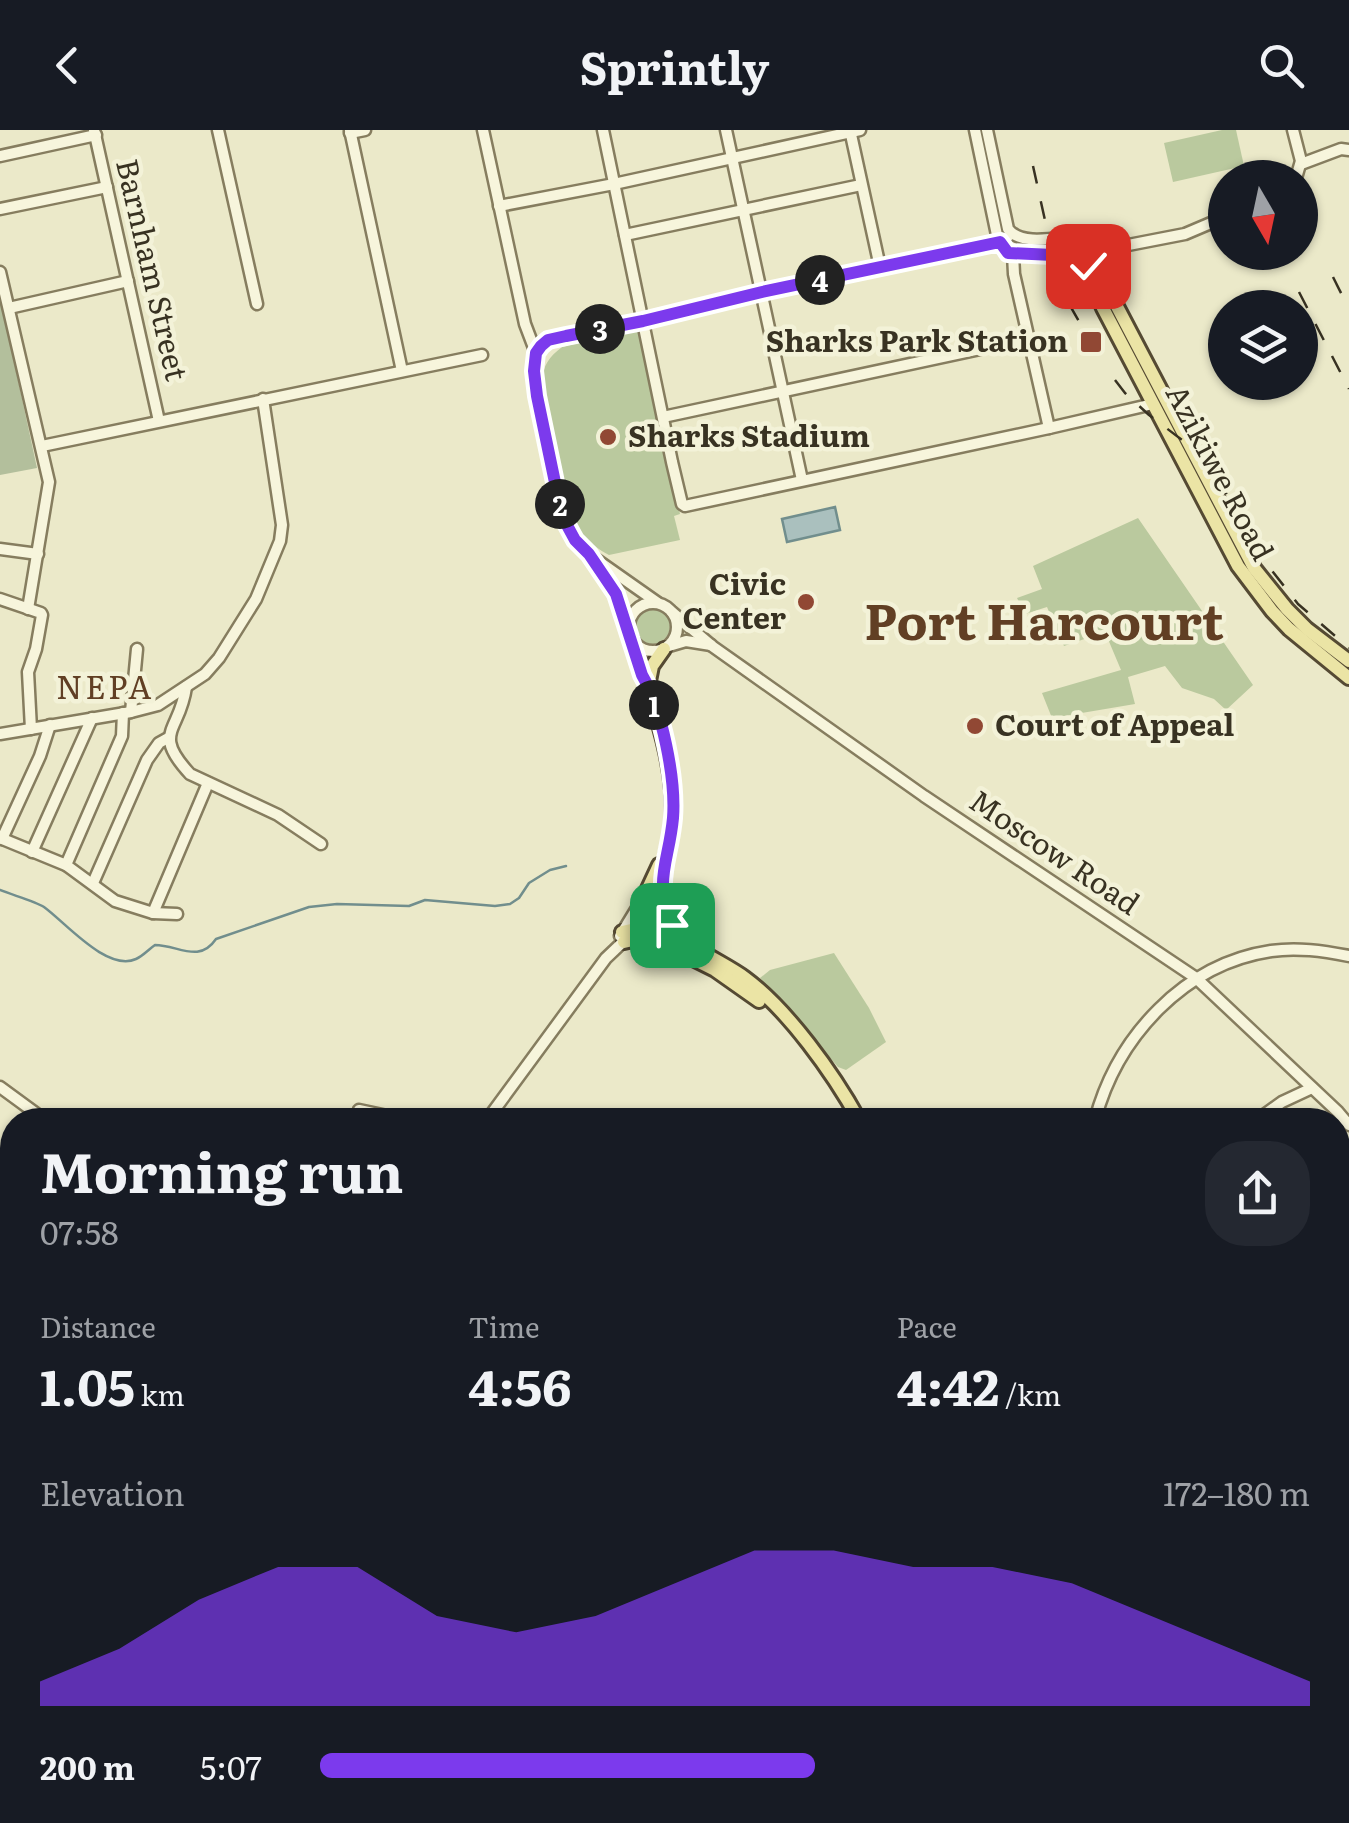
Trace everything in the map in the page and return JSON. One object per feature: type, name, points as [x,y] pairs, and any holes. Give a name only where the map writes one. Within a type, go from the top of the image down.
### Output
[{"type":"main road","points":[[1079,236],[1099,236],[1106,246],[1103,258],[1093,266],[1078,260],[1074,243],[1079,236]]},
{"type":"main road","name":"Azikiwe Road","points":[[1103,258],[1112,297],[1254,568],[1297,619],[1349,660]]},
{"type":"main road","name":"Azikiwe Road","points":[[1078,260],[1238,566],[1289,629],[1349,678]]},
{"type":"main road","points":[[629,634],[648,686],[670,769],[673,814],[662,876],[664,904],[672,925],[685,940],[745,978],[772,1002],[822,1063],[851,1108]]},
{"type":"main road","points":[[648,686],[652,666],[666,648]]},
{"type":"main road","points":[[635,929],[666,850]]},
{"type":"main road","points":[[635,929],[685,940]]},
{"type":"main road","points":[[635,929],[731,980],[793,1028]]},
{"type":"main road","points":[[635,929],[642,938],[663,944]]},
{"type":"street","points":[[218,130],[257,304]]},
{"type":"street","points":[[365,130],[350,132],[402,371]]},
{"type":"street","points":[[483,130],[525,324],[536,353],[537,396],[562,516],[575,540],[589,554],[672,612],[678,629],[666,648]]},
{"type":"street","points":[[618,130],[603,132],[684,506],[1153,404]]},
{"type":"street","points":[[726,130],[802,480]]},
{"type":"street","points":[[975,130],[1004,250],[1078,260]]},
{"type":"street","points":[[987,130],[1012,234],[1029,239],[1079,236]]},
{"type":"street","points":[[1292,130],[1300,160]]},
{"type":"street","points":[[499,206],[853,131],[880,268]]},
{"type":"street","points":[[0,156],[95,133]]},
{"type":"street","name":"Barnham Street","points":[[95,133],[159,421]]},
{"type":"street","points":[[1312,160],[1341,149],[1349,150]]},
{"type":"street","points":[[624,236],[861,184]]},
{"type":"street","points":[[0,209],[106,187]]},
{"type":"street","points":[[1103,258],[1118,247],[1185,234],[1208,224]]},
{"type":"street","points":[[536,353],[548,340],[1000,242],[1012,234]]},
{"type":"street","points":[[1099,236],[1129,244]]},
{"type":"street","points":[[1013,254],[1027,339],[1049,428]]},
{"type":"street","points":[[0,272],[49,482],[28,609]]},
{"type":"street","points":[[9,308],[128,280]]},
{"type":"street","points":[[663,418],[1027,339]]},
{"type":"street","points":[[42,446],[482,355]]},
{"type":"street","points":[[1,737],[158,704],[205,674],[220,658],[256,599],[280,541],[282,525],[262,399]]},
{"type":"street","points":[[0,548],[38,554]]},
{"type":"street","points":[[589,554],[616,594],[636,646],[654,652],[686,642],[712,646]]},
{"type":"street","points":[[0,599],[42,615],[28,672],[31,729]]},
{"type":"street","points":[[629,634],[636,609],[658,603]]},
{"type":"street","name":"Moscow Road","points":[[672,612],[712,646],[1002,850],[1196,978],[1334,1108]]},
{"type":"street","points":[[66,865],[122,736],[137,649]]},
{"type":"street","points":[[186,688],[168,738],[182,765],[190,774],[278,815],[321,844]]},
{"type":"street","points":[[32,852],[92,718]]},
{"type":"street","points":[[50,725],[40,756],[1,838],[66,865],[116,901],[153,913],[177,914]]},
{"type":"street","points":[[93,884],[147,760],[158,742],[168,738]]},
{"type":"street","points":[[153,913],[208,783]]},
{"type":"street","points":[[496,1108],[606,958],[635,929],[662,876]]},
{"type":"street","points":[[635,929],[646,893]]},
{"type":"street","points":[[1098,1108],[1112,1069],[1131,1043],[1171,998],[1196,978],[1235,960],[1275,950],[1309,949],[1349,956]]},
{"type":"street","points":[[0,1087],[29,1108]]},
{"type":"street","points":[[1274,1108],[1312,1088]]},
{"type":"green space","points":[[1236,130],[1243,160],[1208,160],[1208,174],[1173,182],[1164,143]]},
{"type":"green space","points":[[0,297],[37,468],[0,475]]},
{"type":"green space","name":"Sharks Stadium","points":[[639,329],[680,514],[674,516],[680,540],[609,555],[585,538],[570,513],[542,382],[547,362],[562,347]]},
{"type":"green space","points":[[1138,518],[1253,685],[1226,710],[1214,699],[1182,688],[1165,666],[1128,677],[1135,704],[1052,718],[1042,693],[1121,670],[1105,632],[1064,646],[1047,607],[1025,614],[1017,598],[1042,589],[1033,566]]},
{"type":"green space","points":[[652,608],[665,613],[670,626],[665,639],[652,644],[639,639],[634,626],[639,613]]},
{"type":"green space","points":[[834,953],[886,1042],[846,1070],[838,1067],[760,978],[770,970]]},
{"type":"water","points":[[835,507],[840,530],[787,542],[782,519]]},
{"type":"waterway","points":[[0,890],[44,907],[87,944],[112,959],[125,961],[139,958],[155,945],[203,950],[216,939],[309,907],[409,906],[425,900],[510,904],[529,883],[550,870],[566,866]]},
{"type":"railway","points":[[1033,166],[1060,288],[1081,325]]},
{"type":"railway","points":[[1333,277],[1349,309]]},
{"type":"railway","points":[[1318,329],[1349,389]]},
{"type":"railway","points":[[1115,380],[1149,415],[1206,458],[1266,563],[1298,604],[1349,648]]},
{"type":"place","name":"Sharks Park Station","points":[[1091,342]]},
{"type":"place","name":"Sharks Stadium","points":[[608,437]]},
{"type":"place","name":"Civic Center","points":[[806,602]]},
{"type":"place","name":"Court of Appeal","points":[[975,726]]},
{"type":"district","name":"Port Harcourt","points":[[1044,622]]},
{"type":"district","name":"NEPA","points":[[105,688]]},
{"type":"route","points":[[672,925],[664,904],[662,876],[673,814],[666,747],[616,594],[562,516],[537,396],[536,353],[548,340],[1000,242],[1008,253],[1074,256],[1088,266]]}]
